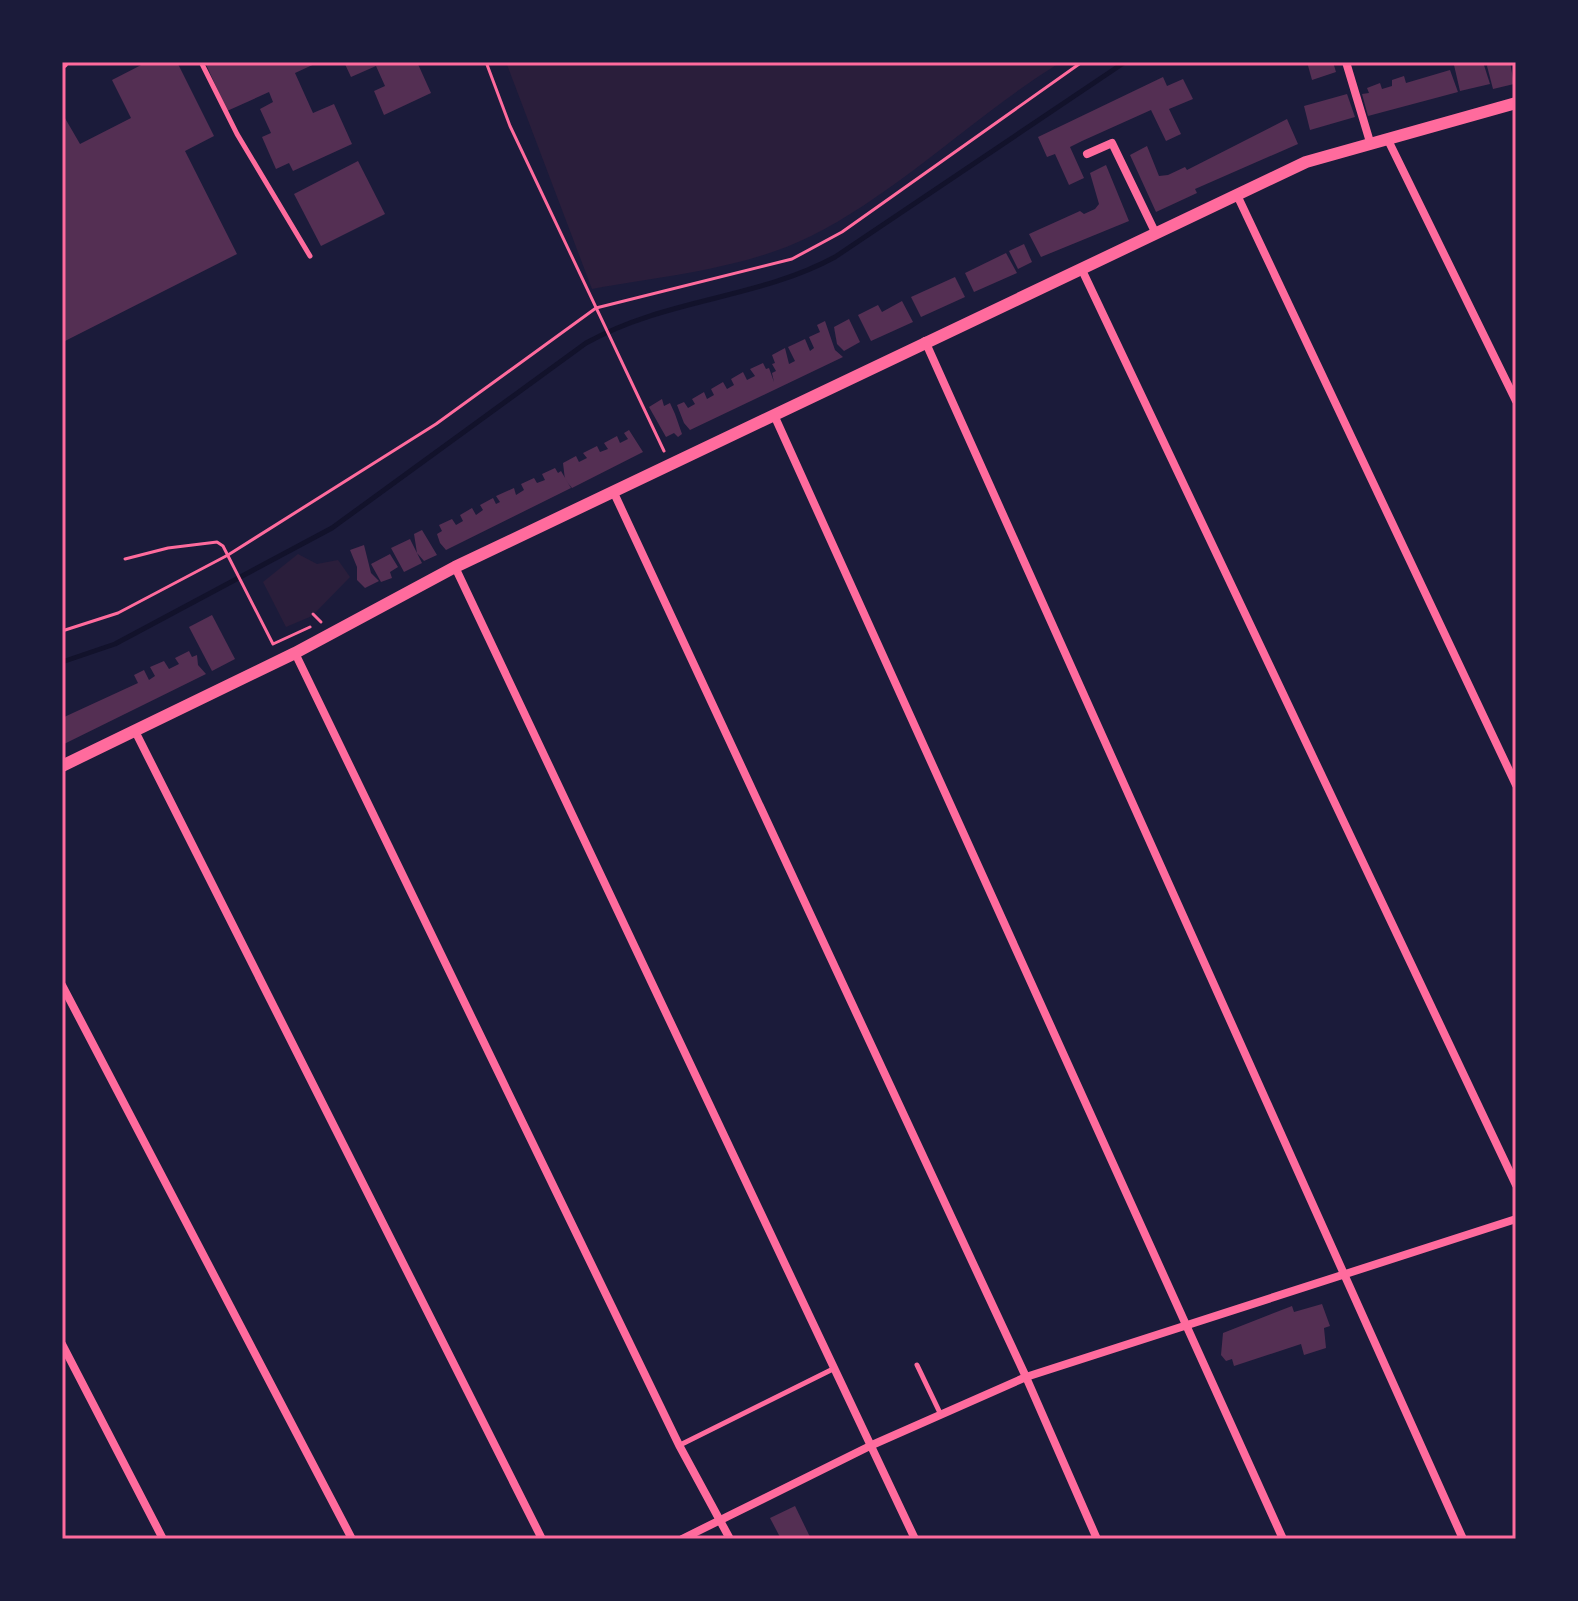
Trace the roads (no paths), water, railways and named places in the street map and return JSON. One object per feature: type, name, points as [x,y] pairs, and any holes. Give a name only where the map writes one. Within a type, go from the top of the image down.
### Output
[{"type":"street","points":[[1346,62],[1370,142]]},
{"type":"street","points":[[62,766],[295,653],[455,567],[1306,162],[1516,103]]},
{"type":"street","points":[[1387,137],[1516,401]]},
{"type":"street","points":[[1087,154],[1112,143],[1156,234]]},
{"type":"street","points":[[1237,195],[1516,785]]},
{"type":"street","points":[[1082,270],[1516,1185]]},
{"type":"street","points":[[925,341],[1463,1539]]},
{"type":"street","points":[[774,415],[1283,1539]]},
{"type":"street","points":[[614,493],[1026,1377],[1097,1539]]},
{"type":"street","points":[[455,567],[915,1539]]},
{"type":"street","points":[[295,653],[679,1445],[730,1539]]},
{"type":"street","points":[[135,731],[542,1539]]},
{"type":"street","points":[[62,985],[352,1539]]},
{"type":"street","points":[[682,1539],[872,1445],[1026,1377],[1516,1219]]},
{"type":"street","points":[[62,1344],[163,1539]]},
{"type":"lane","points":[[201,62],[237,134],[310,256]]},
{"type":"lane","points":[[917,1365],[941,1415]]},
{"type":"lane","points":[[679,1445],[835,1368]]},
{"type":"waterway","points":[[62,662],[115,644],[332,528],[586,343],[648,316],[775,282],[835,257],[1125,62]]}]
